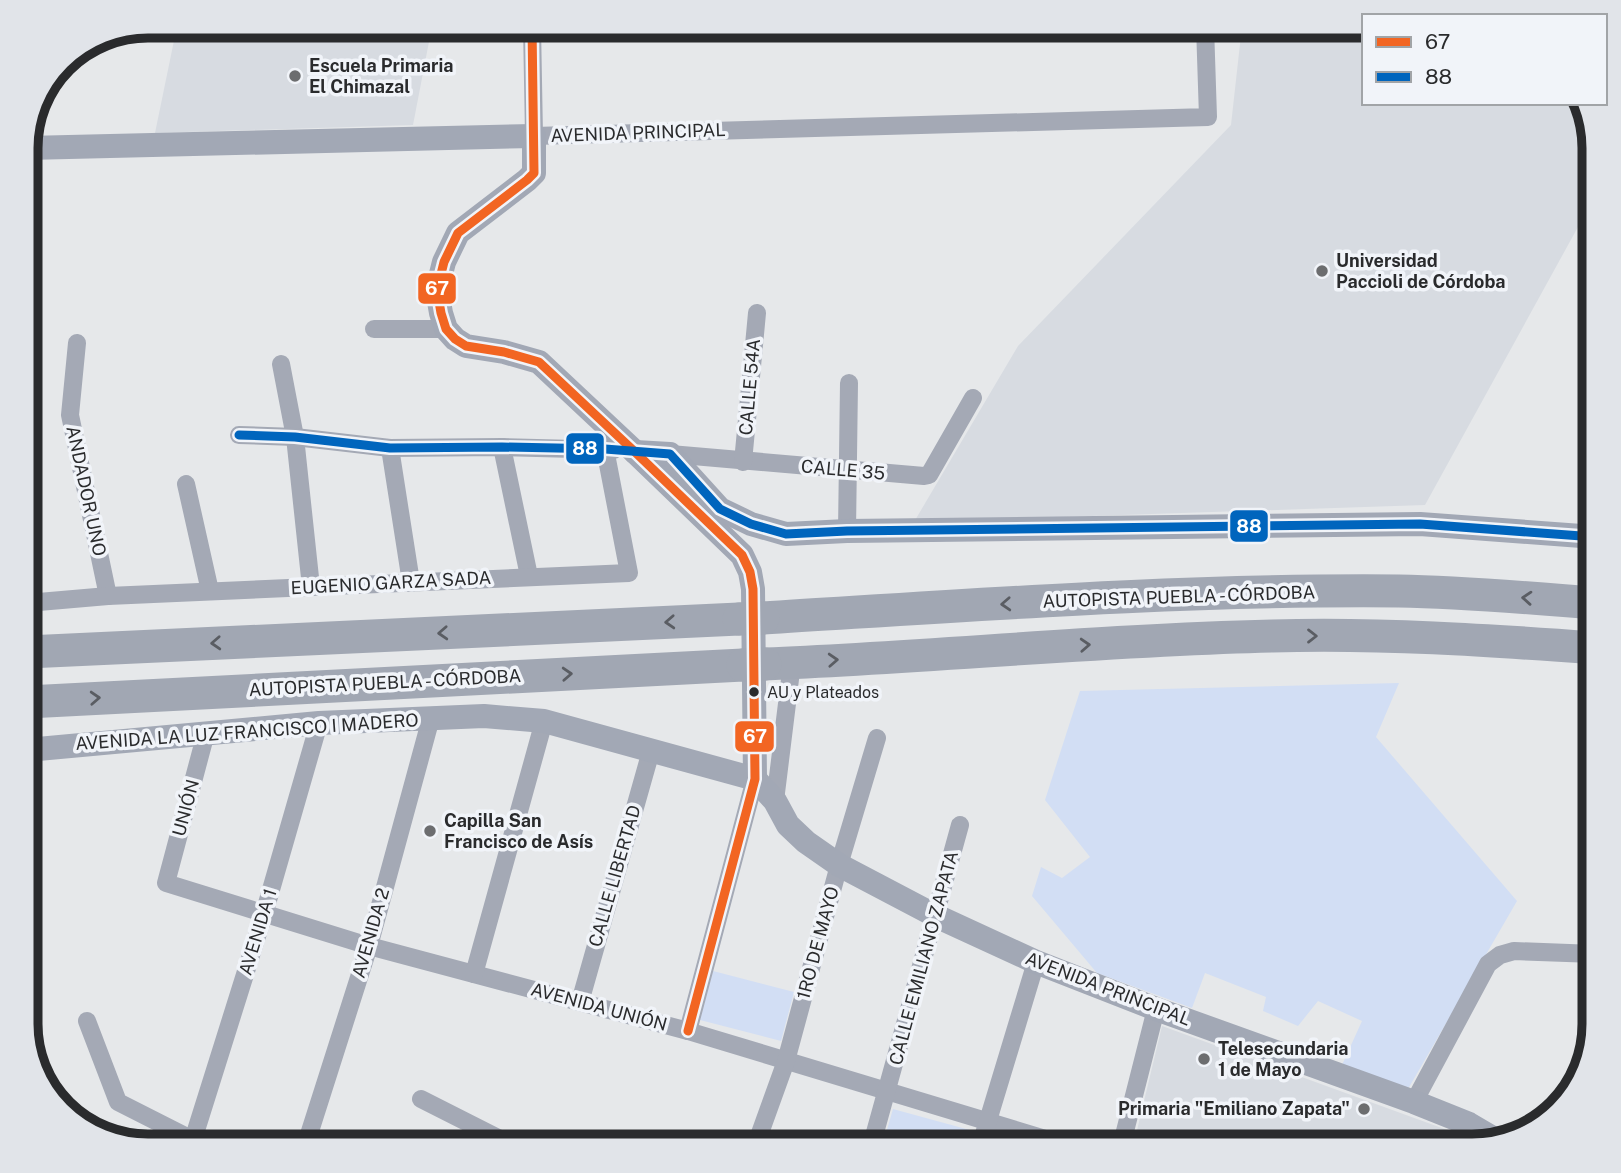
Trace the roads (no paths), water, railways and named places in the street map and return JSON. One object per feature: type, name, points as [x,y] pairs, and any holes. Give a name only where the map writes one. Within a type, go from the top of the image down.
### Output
[{"type":"highway","name":"AUTOPISTA PUEBLA - CÓRDOBA","points":[[39,651],[751,618],[1137,596],[1285,591],[1402,591],[1582,602]]},
{"type":"highway","name":"AUTOPISTA PUEBLA - CÓRDOBA","points":[[39,701],[1272,636],[1438,638],[1582,647]]},
{"type":"street","points":[[532,38],[534,173],[458,233],[443,262],[437,290],[446,329],[455,340],[539,362],[742,555],[750,572],[753,589],[755,779],[688,1031]]},
{"type":"street","name":"AVENIDA PRINCIPAL","points":[[39,148],[1208,117],[1205,38]]},
{"type":"street","name":"CALLE 54A","points":[[743,461],[757,313]]},
{"type":"street","points":[[374,329],[446,329]]},
{"type":"street","name":"ANDADOR UNO","points":[[77,343],[70,415],[108,596]]},
{"type":"street","points":[[281,364],[295,437],[311,587]]},
{"type":"street","points":[[847,531],[849,383]]},
{"type":"street","name":"CALLE 35","points":[[670,454],[924,476],[929,475],[973,398]]},
{"type":"street","points":[[239,435],[295,437],[390,448],[605,449],[670,454],[720,509],[751,524],[786,534],[1420,524],[1582,536]]},
{"type":"street","points":[[502,447],[529,576]]},
{"type":"street","points":[[390,448],[411,582]]},
{"type":"street","name":"EUGENIO GARZA SADA","points":[[39,602],[209,591],[629,573],[605,449]]},
{"type":"street","points":[[186,484],[209,591]]},
{"type":"street","points":[[766,664],[775,801]]},
{"type":"street","name":"AVENIDA LA LUZ FRANCISCO I MADERO","points":[[39,749],[319,723],[484,716],[544,721],[755,779]]},
{"type":"street","name":"AVENIDA 2","points":[[309,1134],[369,946],[431,718]]},
{"type":"street","points":[[474,974],[544,721]]},
{"type":"street","name":"AVENIDA 1","points":[[195,1134],[264,914],[319,723]]},
{"type":"street","name":"UNIÓN","points":[[166,883],[206,733]]},
{"type":"street","name":"1RO DE MAYO","points":[[760,1134],[786,1061],[839,864],[877,738]]},
{"type":"street","name":"CALLE LIBERTAD","points":[[579,1002],[651,751]]},
{"type":"street","name":"AVENIDA PRINCIPAL","points":[[755,779],[775,801],[788,825],[806,842],[839,864],[936,916],[1036,962],[1156,1009],[1414,1102],[1469,1124],[1486,1134]]},
{"type":"street","name":"CALLE EMILIANO ZAPATA","points":[[874,1134],[960,825]]},
{"type":"street","name":"AVENIDA UNIÓN","points":[[166,883],[369,946],[688,1031],[1028,1134]]},
{"type":"street","points":[[1414,1102],[1488,964],[1500,955],[1514,951],[1582,954]]},
{"type":"street","points":[[984,1134],[1036,962]]},
{"type":"street","points":[[1124,1134],[1156,1009]]},
{"type":"street","name":"AVENIDA 1","points":[[87,1021],[118,1102],[181,1134]]},
{"type":"street","points":[[422,1099],[491,1134]]},
{"type":"place","name":"Escuela Primaria El Chimazal","points":[[295,76]]},
{"type":"place","name":"Universidad Paccioli de Córdoba","points":[[1322,271]]},
{"type":"place","name":"AU y Plateados","points":[[754,692]]},
{"type":"place","name":"Capilla San Francisco de Asís","points":[[430,831]]},
{"type":"place","name":"Telesecundaria 1 de Mayo","points":[[1204,1059]]},
{"type":"place","name":"Primaria \"Emiliano Zapata\"","points":[[1364,1109]]}]
